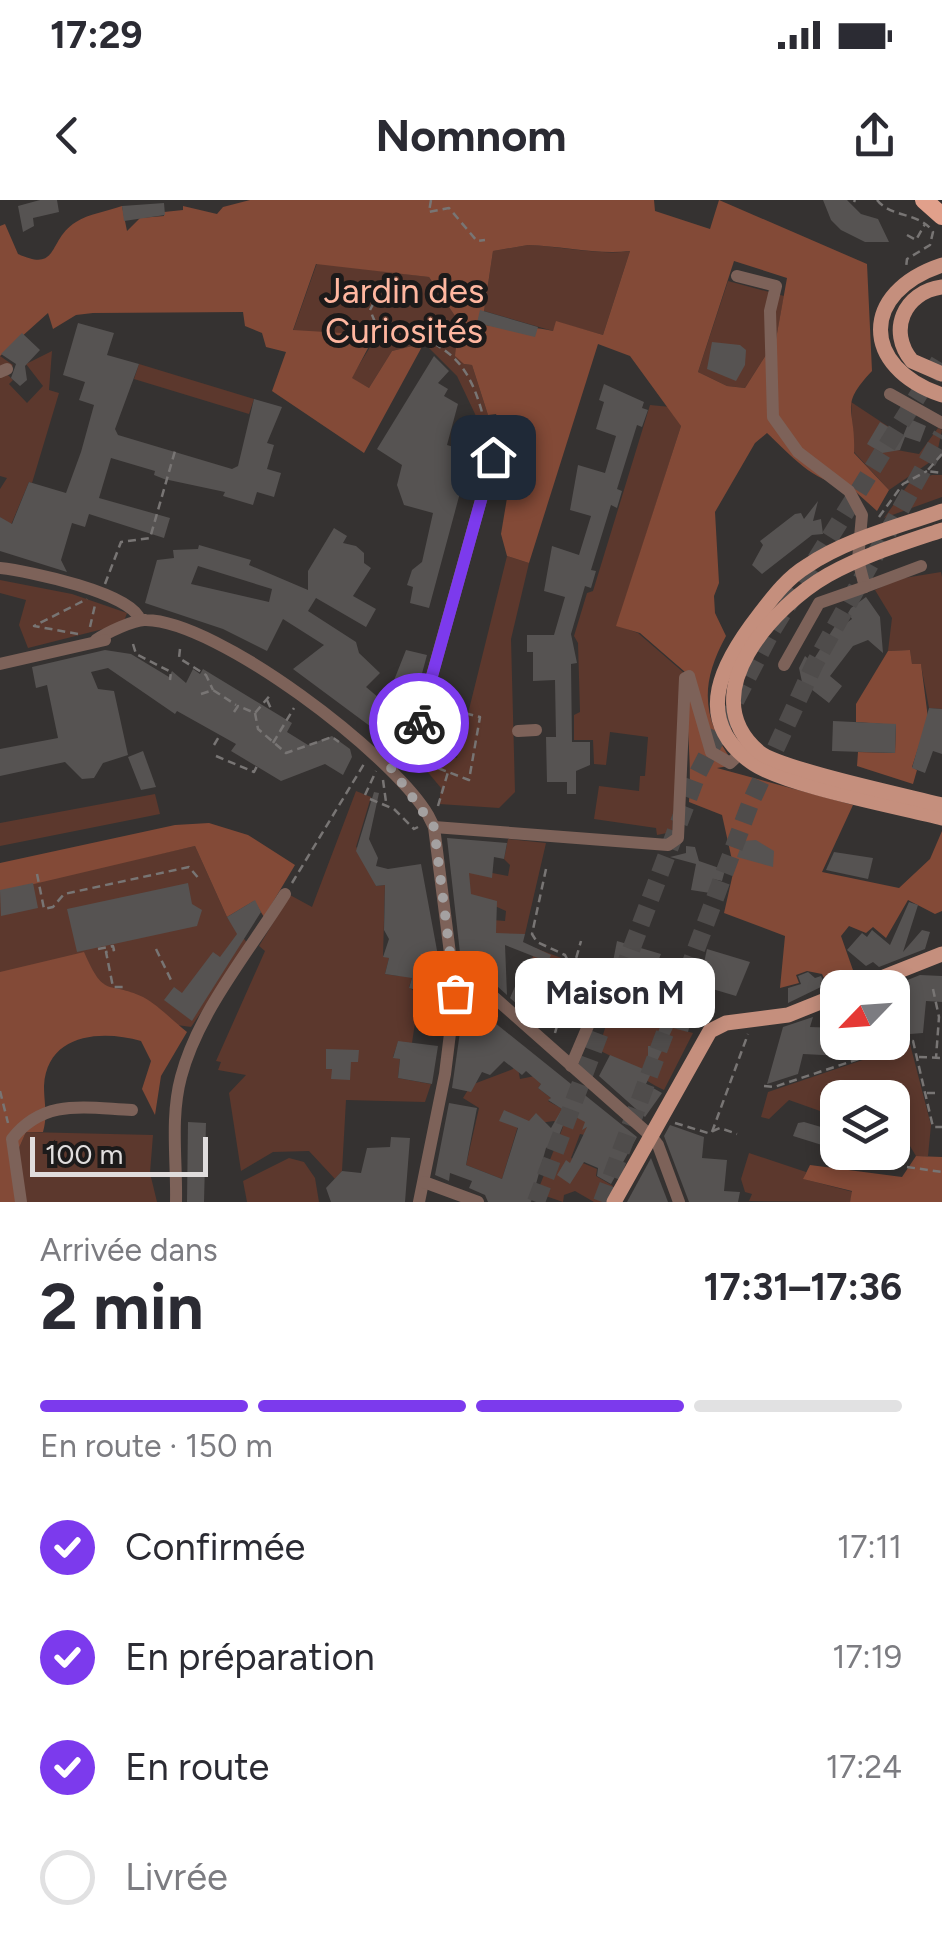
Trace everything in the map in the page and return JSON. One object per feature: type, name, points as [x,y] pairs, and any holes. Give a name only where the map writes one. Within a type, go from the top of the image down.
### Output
[{"type":"highway","points":[[917,211],[934,219]]},
{"type":"main road","points":[[942,265],[897,288],[884,310],[881,329],[884,351],[896,370],[914,385],[942,395]]},
{"type":"main road","points":[[942,287],[911,300],[902,315],[899,334],[912,362],[942,374]]},
{"type":"main road","points":[[942,511],[864,533],[798,572],[728,657],[719,681],[718,705],[728,735],[741,753],[776,774],[942,818]]},
{"type":"main road","points":[[942,530],[858,560],[809,588],[758,640],[736,678],[738,719],[748,739],[768,758],[942,805]]},
{"type":"main road","points":[[902,970],[942,954]]},
{"type":"main road","points":[[614,1202],[710,1031],[726,1024],[788,1015],[820,1002]]},
{"type":"street","points":[[737,276],[776,286],[770,311],[773,417],[798,452],[849,491],[862,515],[864,533],[858,560],[864,587]]},
{"type":"street","points":[[890,394],[942,423]]},
{"type":"street","points":[[384,773],[414,740],[493,457]]},
{"type":"street","points":[[784,665],[819,603],[922,566]]},
{"type":"street","points":[[0,568],[23,570],[131,605],[141,628]]},
{"type":"street","points":[[0,664],[93,634],[141,628],[190,632],[264,670],[306,698],[384,773],[427,826],[454,975],[444,1074],[419,1202]]},
{"type":"street","points":[[427,826],[668,845],[678,838],[685,678],[690,676],[711,752],[730,763],[741,753]]},
{"type":"street","points":[[518,731],[536,730]]},
{"type":"street","points":[[176,1202],[176,1109],[184,1068],[212,1010],[285,894]]},
{"type":"street","points":[[454,975],[469,975],[650,1136],[658,1145],[679,1202]]},
{"type":"street","points":[[571,1066],[588,1026]]},
{"type":"street","points":[[20,1202],[12,1139],[26,1121],[54,1107],[132,1110]]},
{"type":"street","points":[[424,1182],[478,1202]]},
{"type":"path","points":[[431,200],[429,212],[450,208],[466,233],[476,242],[485,240]]},
{"type":"path","points":[[877,200],[886,210],[917,211],[934,219]]},
{"type":"path","points":[[907,235],[916,240],[934,219]]},
{"type":"path","points":[[906,269],[908,259],[930,245],[934,219]]},
{"type":"path","points":[[380,339],[370,310],[386,280],[396,278]]},
{"type":"path","points":[[376,323],[434,340],[472,385],[493,457]]},
{"type":"path","points":[[434,340],[447,326]]},
{"type":"path","points":[[103,589],[120,542],[150,538],[175,452]]},
{"type":"path","points":[[864,533],[904,484],[927,471],[942,454]]},
{"type":"path","points":[[927,471],[942,472]]},
{"type":"path","points":[[78,636],[77,631],[40,630],[34,626],[90,598]]},
{"type":"path","points":[[93,634],[96,604]]},
{"type":"path","points":[[141,628],[136,654],[171,672],[170,680]]},
{"type":"path","points":[[180,648],[180,658],[206,675],[212,690],[256,713]]},
{"type":"path","points":[[201,694],[212,690]]},
{"type":"path","points":[[256,713],[273,692]]},
{"type":"path","points":[[261,708],[272,711],[267,700]]},
{"type":"path","points":[[234,712],[238,706]]},
{"type":"path","points":[[273,743],[295,706]]},
{"type":"path","points":[[410,764],[413,759],[469,780],[480,717],[453,710]]},
{"type":"path","points":[[256,713],[258,729],[286,754],[332,737],[344,743]]},
{"type":"path","points":[[214,745],[220,734]]},
{"type":"path","points":[[216,756],[254,772],[258,766]]},
{"type":"path","points":[[285,894],[364,764]]},
{"type":"path","points":[[437,807],[442,803],[448,772]]},
{"type":"path","points":[[365,794],[384,773]]},
{"type":"path","points":[[384,773],[386,804]]},
{"type":"path","points":[[370,799],[386,804],[414,829],[427,826]]},
{"type":"path","points":[[37,874],[44,909],[53,907],[64,894],[189,866],[200,880]]},
{"type":"path","points":[[546,869],[532,934],[537,942],[565,955],[573,971]]},
{"type":"path","points":[[555,1033],[582,940]]},
{"type":"path","points":[[98,949],[113,946],[114,950],[106,952],[113,987],[124,986]]},
{"type":"path","points":[[156,949],[170,980]]},
{"type":"path","points":[[917,1057],[939,1058],[939,1018],[933,990]]},
{"type":"path","points":[[712,1132],[748,1032]]},
{"type":"path","points":[[764,1086],[774,1087],[913,1041],[933,1126],[942,1127]]},
{"type":"path","points":[[0,1091],[12,1139]]},
{"type":"path","points":[[925,1092],[936,1093]]},
{"type":"path","points":[[669,1121],[737,1134]]},
{"type":"path","points":[[910,1167],[942,1172]]},
{"type":"green space","points":[[528,245],[594,252],[630,251],[603,335],[557,322],[553,331],[484,311],[493,251]]},
{"type":"green space","name":"Jardin des Curiosités","points":[[317,263],[429,277],[459,322],[464,364],[472,365],[488,415],[476,416],[457,376],[424,343],[392,351],[369,388],[351,378],[375,339],[293,331]]},
{"type":"green space","points":[[728,281],[784,296],[776,339],[745,388],[727,386],[698,372]]},
{"type":"green space","points":[[52,351],[49,390],[59,393],[32,483],[29,482],[11,525],[0,517],[0,489],[7,478],[0,476],[0,356],[13,365],[6,373],[13,380],[9,384],[27,403],[43,386],[26,364]]},
{"type":"green space","points":[[139,364],[254,399],[249,414],[134,379]]},
{"type":"green space","points":[[851,402],[901,435],[897,450],[919,454],[938,428],[942,430],[936,458],[889,490],[854,452]]},
{"type":"green space","points":[[650,405],[671,407],[681,426],[617,625],[638,633],[683,672],[672,832],[657,835],[656,828],[594,819],[599,786],[639,791],[640,776],[645,776],[648,737],[610,732],[606,765],[594,764],[593,740],[574,740],[574,715],[580,712],[578,643],[574,636],[587,593],[593,591]]},
{"type":"green space","points":[[942,475],[942,497],[884,518],[910,482]]},
{"type":"green space","points":[[507,556],[529,563],[511,639],[515,792],[499,808],[439,804],[441,788],[421,764],[425,751],[457,758]]},
{"type":"green space","points":[[941,572],[942,709],[929,708],[921,665],[912,664],[910,650],[888,651],[892,618],[875,590],[898,579]]},
{"type":"green space","points":[[0,580],[72,594],[127,613],[123,624],[28,648],[19,625],[26,600],[0,593]]},
{"type":"green space","points":[[356,791],[371,797],[356,847],[366,854],[376,886],[385,885],[383,956],[389,958],[385,974],[398,976],[402,964],[412,978],[409,987],[419,996],[412,1043],[398,1042],[393,1057],[400,1059],[398,1078],[431,1084],[425,1102],[346,1100],[342,1171],[335,1179],[309,1151],[273,1152],[241,1171],[229,1093],[246,1075],[218,1070],[221,1062],[216,1061],[265,951],[259,946],[290,895],[312,907]]},
{"type":"green space","points":[[155,794],[160,814],[0,846],[0,823]]},
{"type":"green space","points":[[508,839],[546,843],[525,934],[484,935],[481,919],[505,921],[506,911],[468,894],[466,868],[508,876],[510,865],[504,859]]},
{"type":"green space","points":[[195,846],[227,917],[248,944],[191,1027],[121,1017],[0,1048],[0,890]]},
{"type":"green space","points":[[535,948],[564,959],[569,973],[561,1012],[549,1012],[551,1000],[527,978]]},
{"type":"green space","points":[[611,1010],[693,1033],[664,1090],[598,1050]]},
{"type":"green space","points":[[910,1044],[931,1125],[928,1156],[916,1156],[910,1146],[910,1080],[820,1080],[820,1111],[789,1100],[769,1119],[761,1117],[768,1092],[863,1060],[910,1060]]},
{"type":"green space","points":[[517,1063],[520,1079],[535,1076],[541,1084],[538,1088],[551,1098],[548,1101],[590,1124],[594,1137],[580,1134],[571,1158],[597,1169],[596,1176],[613,1186],[604,1202],[594,1202],[575,1191],[564,1195],[563,1202],[531,1191],[538,1190],[563,1127],[554,1121],[518,1126],[502,1179],[466,1165],[479,1108],[463,1098],[471,1085],[513,1069]]},
{"type":"green space","points":[[26,1132],[153,1135],[150,1173],[157,1202],[23,1202],[19,1148]]},
{"type":"green space","points":[[749,1153],[806,1172],[804,1179],[853,1192],[850,1202],[749,1201],[752,1194],[745,1192],[741,1179]]},
{"type":"green space","points":[[289,1158],[304,1162],[315,1178],[319,1202],[247,1202],[243,1181]]},
{"type":"shaded area","points":[[250,200],[654,200],[655,211],[710,229],[719,200],[867,264],[872,371],[852,400],[854,453],[889,490],[877,511],[847,484],[824,479],[804,467],[767,433],[755,443],[715,512],[719,583],[714,596],[715,613],[726,636],[711,670],[708,702],[716,733],[735,765],[717,768],[853,805],[822,872],[899,888],[930,859],[942,831],[942,911],[935,914],[908,900],[886,938],[873,927],[866,933],[849,926],[841,936],[853,970],[807,971],[796,975],[799,983],[780,988],[785,936],[724,913],[734,869],[722,815],[689,802],[685,672],[640,633],[616,626],[681,426],[630,356],[598,344],[529,563],[507,556],[501,534],[514,456],[496,414],[488,415],[472,365],[455,356],[459,322],[429,277],[316,264],[293,330],[375,335],[352,378],[369,388],[392,351],[424,343],[364,453],[272,391],[286,352],[266,347],[262,333],[245,326],[243,312],[93,313],[76,315],[53,329],[48,313],[0,356],[0,226],[5,224],[18,254],[41,260],[76,222],[122,206],[127,231],[140,218],[164,216],[164,212],[183,210],[183,206],[217,214],[223,207]],"holes":[[[528,245],[630,251],[603,335],[556,321],[553,331],[477,323],[484,311],[493,251]],[[734,261],[787,278],[776,339],[745,388],[727,386],[698,372]]]},
{"type":"shaded area","points":[[910,650],[912,664],[921,664],[928,718],[912,767],[917,770],[913,784],[857,766],[858,752],[895,753],[896,725],[856,722],[856,704],[888,651]]},
{"type":"shaded area","points":[[209,823],[248,835],[295,865],[264,917],[254,901],[227,917],[195,846],[0,892],[0,863],[175,825]]},
{"type":"shaded area","points":[[84,952],[102,983],[143,997],[187,1032],[161,1076],[155,1115],[142,1089],[151,1061],[141,1041],[94,1036],[66,1046],[55,1055],[47,1068],[44,1086],[43,1132],[26,1132],[19,1148],[23,1202],[0,1202],[0,972]]},
{"type":"shaded area","points":[[916,1156],[942,1157],[942,1202],[850,1202],[852,1191],[803,1179],[810,1165],[820,1166],[820,1170],[902,1177]]},
{"type":"building","points":[[57,200],[59,212],[33,218],[34,226],[23,232],[18,206]]},
{"type":"building","points":[[823,200],[847,200],[861,214],[878,219],[889,242],[865,242],[841,230],[831,220]]},
{"type":"building","points":[[164,203],[165,215],[124,221],[122,206]]},
{"type":"building","points":[[480,310],[538,327],[535,337],[477,323]]},
{"type":"building","points":[[78,323],[114,333],[107,355],[139,364],[115,429],[118,435],[232,469],[238,466],[254,399],[282,407],[267,443],[274,445],[267,469],[281,473],[274,497],[257,492],[253,505],[223,496],[225,492],[164,479],[154,475],[155,471],[111,458],[99,498],[170,518],[164,538],[89,514],[85,527],[72,523],[61,560],[67,572],[0,551],[0,517],[12,524],[29,482],[66,493],[81,452],[94,405],[79,400],[85,382],[63,375]]},
{"type":"building","points":[[22,333],[40,350],[25,366],[27,380],[20,386],[11,378],[16,364],[1,354]]},
{"type":"building","points":[[712,342],[740,345],[746,350],[745,365],[736,381],[707,369]]},
{"type":"building","points":[[434,356],[449,371],[438,383],[448,389],[444,396],[458,404],[447,445],[471,452],[429,608],[410,603],[413,587],[407,585],[412,570],[422,562],[433,513],[404,505],[397,485],[402,465],[377,449]]},
{"type":"building","points":[[604,384],[644,402],[642,408],[648,410],[642,427],[637,425],[617,489],[622,491],[617,508],[611,505],[591,570],[596,571],[591,588],[585,586],[571,634],[577,663],[571,664],[572,742],[590,742],[590,765],[576,771],[576,794],[567,794],[567,782],[547,782],[546,737],[556,737],[555,680],[533,681],[533,652],[527,652],[527,635],[554,635],[565,597],[544,591],[552,546],[579,555],[591,516],[570,510],[578,465],[605,473],[616,436],[596,429],[604,402],[599,400]]},
{"type":"building","points":[[910,419],[926,426],[920,442],[905,437],[900,450],[882,453],[867,444],[880,422],[903,436]]},
{"type":"building","points":[[818,501],[813,521],[821,519],[823,534],[812,535],[762,574],[752,565],[763,545],[760,541],[795,514],[801,513],[804,519]]},
{"type":"building","points":[[334,528],[347,536],[343,543],[364,553],[364,563],[371,568],[353,596],[376,609],[366,627],[316,598],[308,611],[356,642],[359,653],[380,673],[366,687],[385,703],[406,650],[427,655],[406,733],[400,737],[386,738],[293,669],[324,645],[283,619],[267,651],[223,629],[145,603],[157,560],[174,558],[173,550],[198,549],[199,545],[251,560],[249,565],[308,590],[308,571]],"holes":[[[198,566],[272,589],[269,602],[191,584]]]},
{"type":"building","points":[[866,597],[880,617],[883,653],[868,640],[853,646],[830,676],[842,686],[829,703],[802,682],[799,668],[805,656],[812,662],[835,626],[839,628],[852,619],[848,613],[851,608]]},
{"type":"building","points":[[105,650],[131,654],[169,677],[172,671],[186,683],[193,669],[200,674],[203,669],[292,723],[287,732],[308,745],[332,736],[350,749],[352,757],[343,775],[325,764],[281,781],[231,751],[236,744],[177,711],[175,714],[108,668],[91,672],[98,689],[114,691],[128,755],[103,763],[94,778],[82,779],[65,762],[0,776],[0,749],[58,738],[47,685],[36,688],[32,667]]},
{"type":"building","points":[[929,708],[942,709],[942,754],[933,751],[925,773],[912,768]]},
{"type":"building","points":[[833,721],[896,724],[895,753],[832,751]]},
{"type":"building","points":[[143,751],[156,787],[141,790],[128,757]]},
{"type":"building","points":[[374,792],[379,793],[369,839],[378,858],[376,866],[388,869],[421,864],[441,972],[441,1028],[416,1025],[420,991],[409,988],[412,978],[385,974],[389,958],[383,957],[389,939],[384,930],[385,885],[376,886],[356,851]]},
{"type":"building","points":[[447,838],[507,843],[504,859],[494,857],[492,878],[469,873],[471,894],[497,901],[496,933],[525,934],[523,942],[551,955],[548,962],[505,945],[507,995],[460,953]]},
{"type":"building","points":[[756,840],[774,851],[773,867],[737,857],[743,841]]},
{"type":"building","points":[[686,846],[695,847],[699,861],[725,870],[722,881],[713,879],[710,893],[691,890],[696,864],[670,857],[686,853]]},
{"type":"building","points":[[834,852],[873,858],[868,879],[826,870]]},
{"type":"building","points":[[33,883],[38,908],[1,916],[0,890]]},
{"type":"building","points":[[188,883],[192,904],[202,910],[197,926],[77,952],[67,909]]},
{"type":"building","points":[[255,900],[261,912],[192,1021],[164,1000],[174,987],[182,993],[213,952],[220,957],[237,934],[227,917]]},
{"type":"building","points":[[909,902],[918,905],[903,952],[922,930],[930,932],[925,949],[879,967],[873,962],[866,966],[847,950],[862,933],[867,937],[872,930],[890,945]]},
{"type":"building","points":[[617,941],[661,954],[647,988],[696,1002],[688,1032],[673,1028],[646,1084],[662,1093],[645,1117],[599,1076],[610,1055],[648,1071],[648,1046],[653,1046],[661,1024],[589,1003],[597,974],[610,977]]},
{"type":"building","points":[[707,949],[750,962],[736,996],[699,985]]},
{"type":"building","points":[[808,972],[815,978],[820,976],[820,987],[788,1003],[788,988],[801,984],[798,976]]},
{"type":"building","points":[[520,975],[546,999],[541,1005],[548,1012],[544,1028],[510,998]]},
{"type":"building","points":[[920,975],[942,976],[942,1002],[926,1001],[923,1033],[910,1034],[910,979]]},
{"type":"building","points":[[469,1002],[637,1137],[611,1184],[597,1176],[598,1168],[584,1162],[570,1184],[557,1175],[566,1160],[570,1163],[587,1127],[582,1130],[585,1122],[568,1113],[556,1143],[546,1148],[531,1202],[488,1202],[485,1195],[469,1188],[472,1181],[450,1173],[449,1181],[435,1175],[449,1103],[477,1108],[466,1165],[502,1179],[518,1128],[499,1121],[504,1110],[529,1121],[536,1113],[551,1128],[562,1109],[548,1100],[551,1098],[538,1088],[541,1084],[526,1071],[522,1075],[504,1061],[490,1075],[482,1072],[471,1092],[452,1088],[464,1004]]},
{"type":"building","points":[[813,1017],[810,1027],[820,1027],[820,1055],[803,1054],[798,1074],[767,1084],[783,1027]]},
{"type":"building","points":[[398,1041],[438,1046],[432,1084],[398,1078],[400,1059],[393,1058]]},
{"type":"building","points":[[326,1049],[359,1050],[358,1062],[351,1062],[350,1080],[331,1079],[332,1069],[326,1069]]},
{"type":"building","points":[[188,1122],[206,1123],[204,1202],[187,1202]]},
{"type":"building","points":[[798,1123],[820,1127],[820,1144],[793,1136]]},
{"type":"building","points":[[670,1125],[704,1137],[702,1158],[727,1160],[724,1191],[740,1192],[738,1202],[689,1202],[664,1136]]},
{"type":"building","points":[[391,1137],[410,1138],[405,1202],[331,1202],[326,1188],[342,1171],[361,1173],[367,1148],[390,1147]]},
{"type":"building","points":[[651,1158],[668,1202],[627,1202]]},
{"type":"tunnel","points":[[536,1202],[697,775],[771,632],[942,357]]},
{"type":"tunnel","points":[[602,1202],[750,804],[815,663],[942,435]]},
{"type":"way so far","points":[[419,723],[412,742],[391,768],[416,803],[423,806],[434,827],[455,993]]},
{"type":"place","name":"Maison M","points":[[455,993]]},
{"type":"route","points":[[419,723],[493,457]]}]
